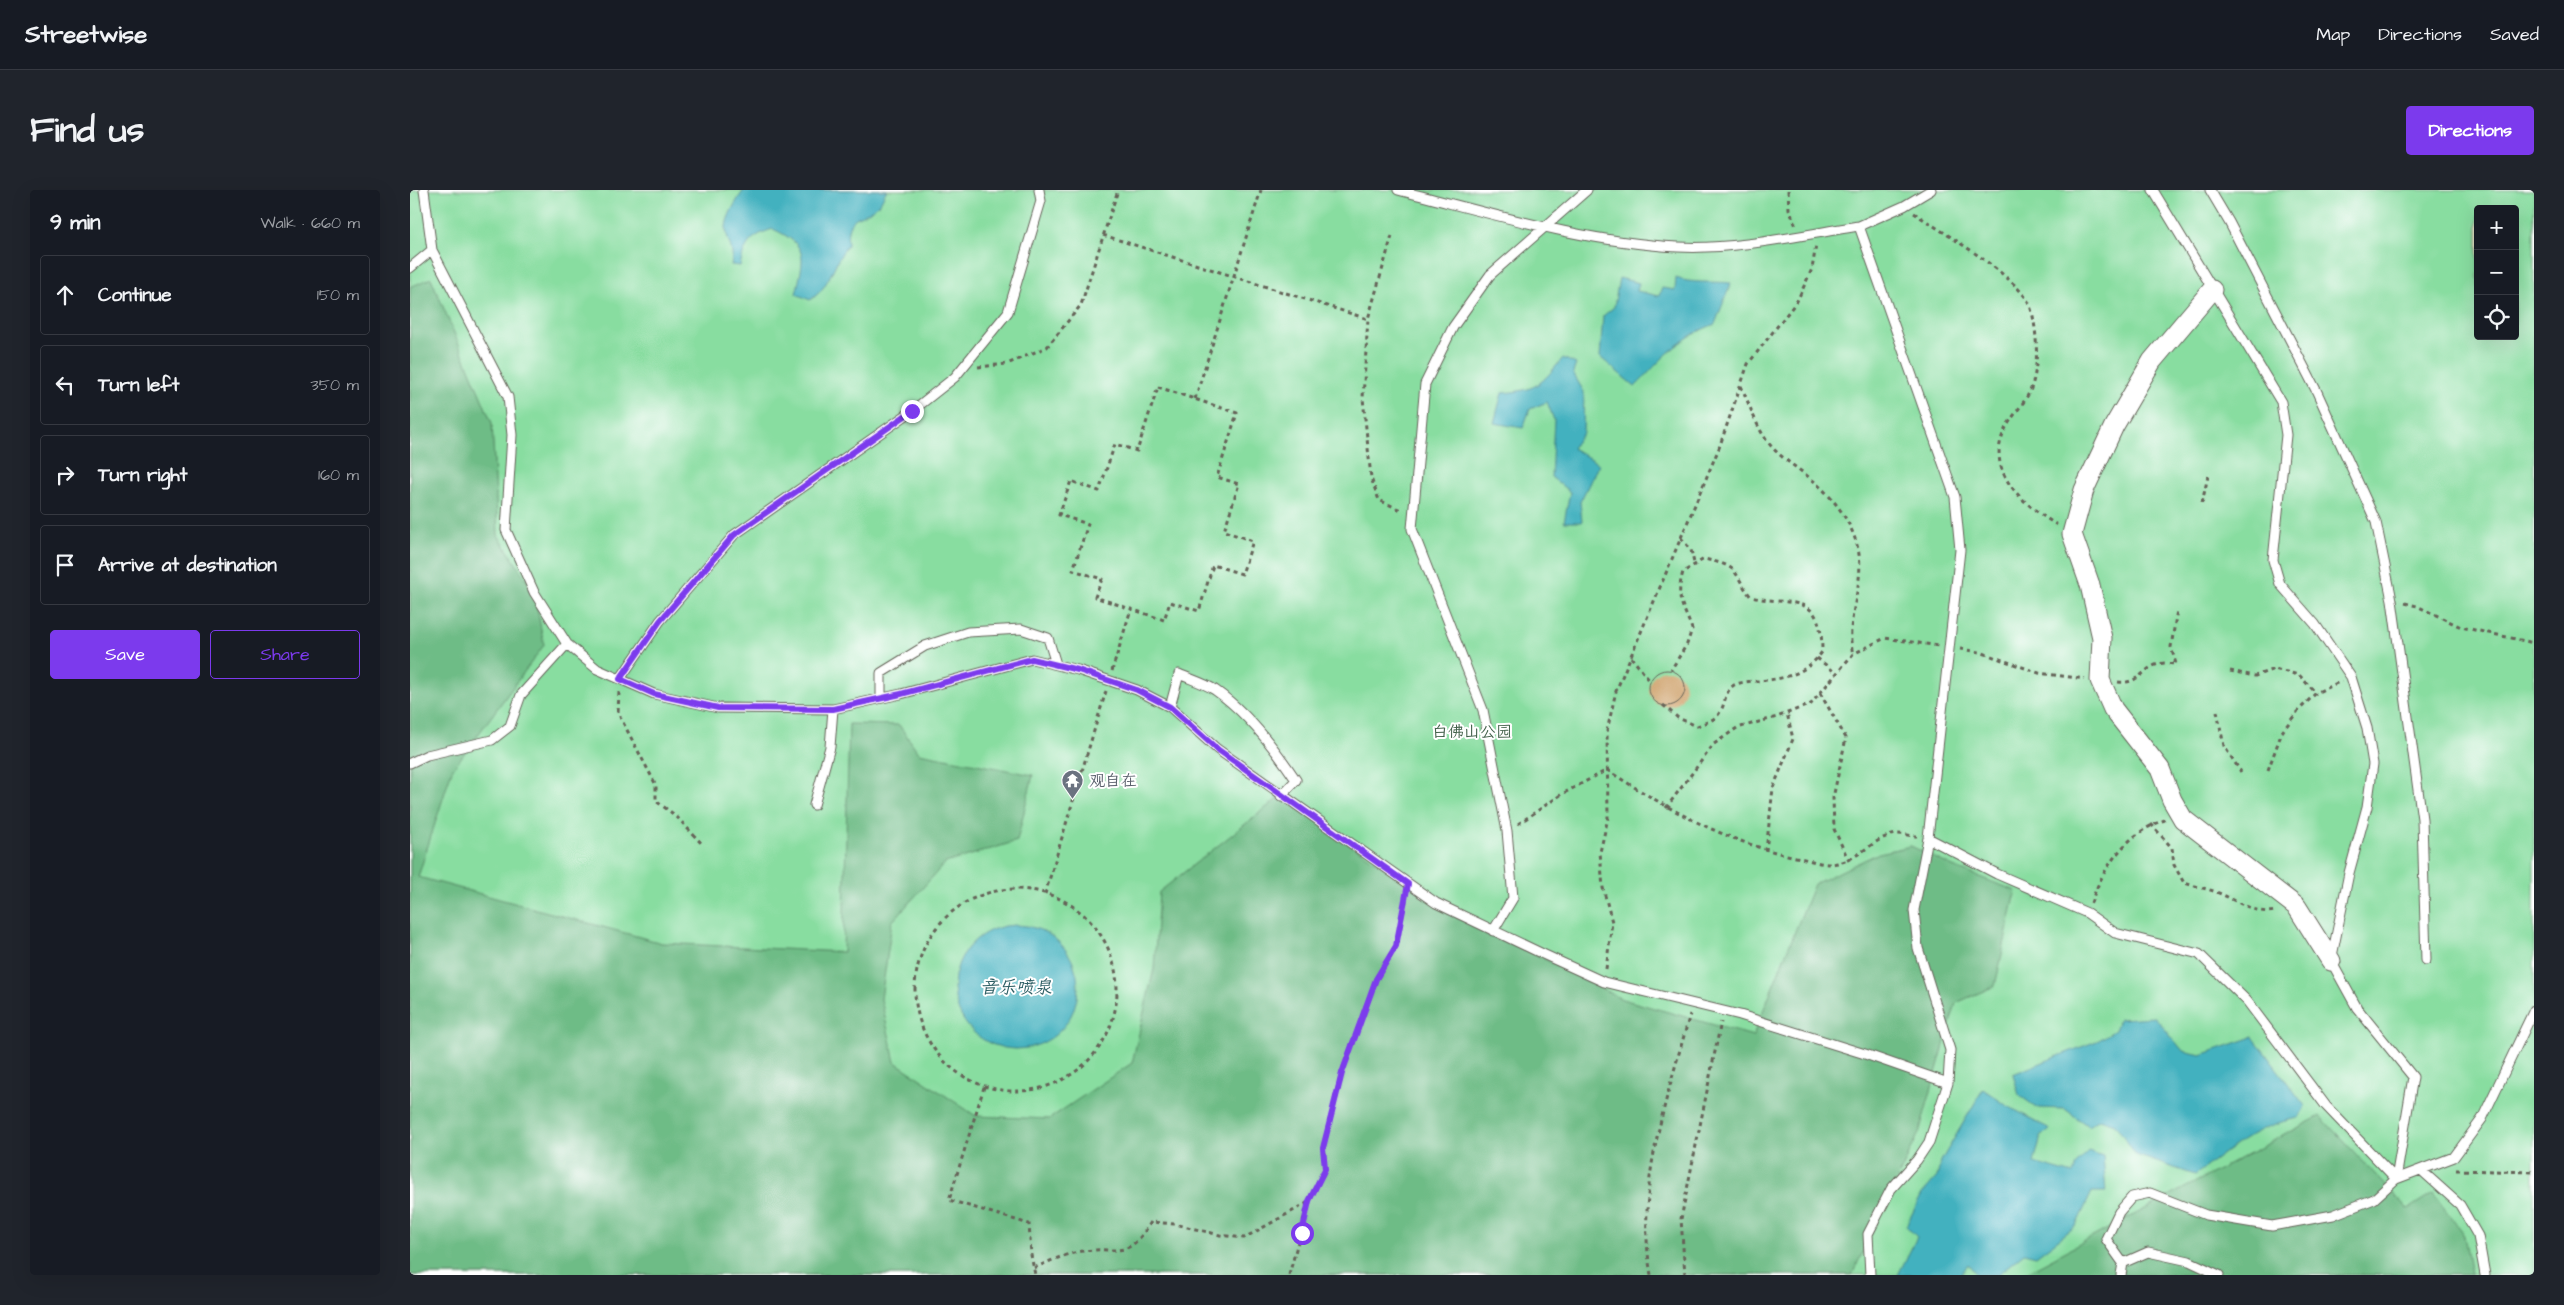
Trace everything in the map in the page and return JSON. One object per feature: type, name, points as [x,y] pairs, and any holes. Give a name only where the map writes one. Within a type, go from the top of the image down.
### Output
[{"type":"street","points":[[2212,290],[2152,361],[2114,426],[2084,490],[2072,534],[2090,585],[2102,638],[2100,680],[2113,709],[2160,769],[2172,800],[2183,819],[2297,907],[2331,961]]},
{"type":"lane","points":[[424,190],[432,250],[508,398],[512,435],[506,530],[534,592],[567,644],[597,669],[654,694],[718,708],[833,709],[1032,659],[1110,680],[1137,690],[1170,707],[1217,749],[1408,884],[1436,903],[1494,931],[1604,982],[1723,1012],[1865,1054],[1948,1083]]},
{"type":"lane","points":[[620,679],[660,621],[734,535],[912,411],[955,377],[1008,312],[1041,200],[1040,190]]},
{"type":"lane","points":[[1398,190],[1603,238],[1679,247],[1750,244],[1859,226],[1904,206],[1931,190]]},
{"type":"lane","points":[[1494,931],[1513,898],[1507,831],[1483,710],[1412,529],[1425,384],[1453,327],[1490,275],[1586,190]]},
{"type":"lane","points":[[2154,190],[2212,290],[2281,402],[2286,435],[2273,560],[2280,584],[2315,624],[2351,677],[2367,728],[2373,764],[2367,807],[2349,873],[2331,961],[2357,1008],[2413,1077],[2396,1179]]},
{"type":"lane","points":[[2210,190],[2229,222],[2316,392],[2376,522],[2392,600],[2422,819],[2426,960]]},
{"type":"lane","points":[[1859,226],[1955,497],[1960,550],[1928,838],[1914,910],[1918,948],[1950,1050],[1948,1083],[1929,1142],[1917,1160],[1891,1189],[1868,1234],[1870,1275]]},
{"type":"lane","points":[[410,268],[432,250]]},
{"type":"lane","points":[[881,698],[881,673],[925,646],[968,632],[1021,629],[1048,638],[1056,664]]},
{"type":"lane","points":[[410,763],[427,755],[492,740],[510,726],[521,695],[567,644]]},
{"type":"lane","points":[[1170,707],[1179,674],[1214,690],[1250,721],[1278,754],[1296,780],[1281,796]]},
{"type":"lane","points":[[814,805],[830,747],[833,709]]},
{"type":"lane","points":[[1928,838],[1997,874],[2087,913],[2115,933],[2198,954],[2247,1001],[2326,1106],[2396,1179]]},
{"type":"lane","points":[[2121,1275],[2123,1264],[2106,1239],[2120,1212],[2132,1197],[2150,1193],[2206,1215],[2272,1226],[2333,1215],[2374,1199],[2396,1179],[2454,1158],[2482,1119],[2534,1010]]},
{"type":"lane","points":[[2421,1170],[2460,1205],[2478,1236],[2485,1275]]},
{"type":"lane","points":[[2123,1264],[2148,1252],[2189,1261],[2219,1275]]},
{"type":"path","points":[[962,368],[1007,364],[1047,347],[1081,305],[1118,190]]},
{"type":"path","points":[[1195,399],[1260,190]]},
{"type":"path","points":[[1788,190],[1789,209],[1800,235]]},
{"type":"path","points":[[1904,206],[1972,252],[2027,299],[2035,327],[2037,360],[2030,391],[2001,440],[1998,465],[2010,486],[2039,513],[2072,534]]},
{"type":"path","points":[[1604,982],[1612,922],[1603,888],[1600,852],[1608,818],[1607,731],[1616,692],[1718,448],[1748,364],[1797,300],[1812,269],[1818,232]]},
{"type":"path","points":[[1103,235],[1368,319]]},
{"type":"path","points":[[1392,236],[1368,319],[1363,398],[1372,478],[1379,500],[1413,515]]},
{"type":"path","points":[[1741,386],[1764,438],[1783,458],[1816,483],[1842,510],[1858,550],[1858,592],[1849,639],[1853,654]]},
{"type":"path","points":[[1158,387],[1237,413],[1217,477],[1239,484],[1224,532],[1252,541],[1242,574],[1213,565],[1199,611],[1170,602],[1164,620],[1131,609],[1095,597],[1102,579],[1073,570],[1088,524],[1060,515],[1071,481],[1099,491],[1115,444],[1137,451],[1158,387]]},
{"type":"path","points":[[2202,503],[2208,476]]},
{"type":"path","points":[[1681,538],[1691,550],[1694,564]]},
{"type":"path","points":[[1663,705],[1678,718],[1697,726],[1710,721],[1720,713],[1725,696],[1734,685],[1780,680],[1798,674],[1822,652],[1822,634],[1818,618],[1802,603],[1751,597],[1743,587],[1737,572],[1724,563],[1704,559],[1683,572],[1679,585],[1679,600],[1692,630],[1687,644],[1671,670]]},
{"type":"path","points":[[2392,600],[2418,606],[2461,628],[2534,643]]},
{"type":"path","points":[[1045,894],[1131,609]]},
{"type":"path","points":[[1666,808],[1714,744],[1737,728],[1811,704],[1853,654],[1886,638],[1980,652],[2038,674],[2126,683],[2141,676],[2158,664],[2176,664],[2171,647],[2178,610]]},
{"type":"path","points":[[1631,657],[1650,680]]},
{"type":"path","points":[[1817,658],[1836,674]]},
{"type":"path","points":[[2230,671],[2255,676],[2274,669],[2299,675],[2316,693]]},
{"type":"path","points":[[2268,770],[2282,732],[2316,693],[2351,677]]},
{"type":"path","points":[[620,679],[618,714],[656,784],[656,801],[676,816],[702,844]]},
{"type":"path","points":[[1820,692],[1846,738],[1833,798],[1834,829],[1849,861]]},
{"type":"path","points":[[2217,711],[2224,746],[2241,772]]},
{"type":"path","points":[[1766,851],[1772,788],[1794,739],[1787,713]]},
{"type":"path","points":[[1507,831],[1562,794],[1608,770]]},
{"type":"path","points":[[1608,770],[1666,808],[1713,831],[1766,851],[1829,864],[1849,861],[1875,842],[1898,834],[1928,838]]},
{"type":"path","points":[[2087,913],[2096,889],[2108,866],[2126,843],[2151,824],[2168,819],[2183,819]]},
{"type":"path","points":[[2151,824],[2172,848],[2174,865],[2184,883],[2222,894],[2250,908],[2268,913],[2297,907]]},
{"type":"path","points":[[1289,1275],[1309,1201],[1325,1169],[1323,1148],[1342,1073],[1376,979],[1396,946],[1408,884]]},
{"type":"path","points":[[1002,890],[1036,891],[1045,894],[1067,903],[1093,924],[1111,952],[1118,985],[1114,1019],[1100,1049],[1076,1072],[1046,1088],[1013,1092],[984,1087],[951,1068],[929,1043],[917,1012],[915,979],[924,947],[943,919],[970,900],[1002,890]]},
{"type":"path","points":[[1651,1275],[1647,1203],[1650,1165],[1692,1004]]},
{"type":"path","points":[[1686,1275],[1681,1219],[1723,1012]]},
{"type":"path","points":[[984,1087],[950,1200],[1029,1224],[1035,1275]]},
{"type":"path","points":[[2450,1170],[2534,1172]]},
{"type":"path","points":[[1034,1268],[1078,1252],[1127,1249],[1139,1242],[1151,1222],[1175,1224],[1220,1235],[1244,1238],[1309,1201]]},
{"type":"green space","name":"白佛山公园","points":[[410,190],[2534,190],[2534,1275],[410,1275]]},
{"type":"green space","points":[[431,278],[492,423],[498,535],[534,592],[544,645],[452,770],[418,877],[662,943],[843,952],[849,724],[899,725],[919,753],[1033,775],[1017,841],[945,863],[892,922],[881,999],[895,1062],[976,1116],[1049,1119],[1132,1063],[1154,969],[1159,892],[1281,796],[1436,903],[1622,999],[1753,1036],[1814,884],[1879,853],[1911,846],[1953,867],[2016,891],[1995,986],[1956,1003],[1919,1133],[1852,1275],[410,1275],[410,287]]},
{"type":"green space","points":[[2320,1116],[2408,1209],[2433,1193],[2464,1235],[2471,1275],[2021,1275]]},
{"type":"water","points":[[744,190],[887,190],[879,204],[852,222],[849,227],[848,245],[838,259],[823,288],[810,300],[796,294],[802,262],[799,248],[785,235],[773,229],[759,235],[750,242],[744,252],[740,266],[731,265],[732,251],[726,225],[732,209]]},
{"type":"water","points":[[1619,278],[1639,283],[1637,291],[1659,296],[1662,288],[1675,290],[1676,278],[1695,282],[1731,283],[1715,324],[1691,336],[1671,350],[1635,387],[1600,357],[1603,316],[1614,307]]},
{"type":"water","points":[[1563,358],[1576,364],[1573,373],[1584,392],[1583,433],[1572,448],[1599,464],[1580,502],[1582,522],[1564,522],[1570,492],[1551,477],[1554,420],[1547,402],[1530,409],[1523,428],[1494,423],[1502,393],[1523,390],[1537,385]]},
{"type":"water","name":"音乐喷泉","points":[[1016,925],[1040,930],[1060,943],[1073,963],[1078,987],[1073,1011],[1060,1031],[1040,1044],[1016,1049],[992,1044],[972,1031],[959,1011],[954,987],[959,963],[972,943],[992,930]]},
{"type":"water","points":[[2155,1017],[2183,1051],[2201,1055],[2253,1037],[2305,1106],[2299,1118],[2269,1126],[2256,1133],[2195,1175],[2136,1155],[2115,1124],[2100,1119],[2088,1126],[2065,1109],[2037,1108],[2019,1095],[2013,1074],[2099,1040],[2115,1030],[2119,1019]]},
{"type":"water","points":[[1983,1089],[2006,1105],[2050,1129],[2041,1136],[2034,1163],[2073,1174],[2076,1165],[2088,1151],[2103,1156],[2106,1192],[2092,1192],[2076,1226],[2036,1256],[2024,1253],[1997,1275],[1977,1275],[1968,1264],[1961,1275],[1898,1275],[1917,1237],[1906,1226],[1922,1194],[1937,1177],[1941,1161]]},
{"type":"building","points":[[1667,670],[1674,671],[1680,675],[1684,681],[1684,695],[1680,701],[1674,705],[1667,706],[1660,705],[1654,701],[1650,695],[1649,688],[1650,681],[1654,675],[1660,671]]},
{"type":"place","name":"观自在","points":[[1073,800]]},
{"type":"route","points":[[912,411],[734,535],[660,621],[620,679],[654,694],[718,708],[833,709],[901,694],[957,677],[1032,659],[1078,670],[1137,690],[1170,707],[1217,749],[1408,884],[1396,946],[1376,979],[1342,1073],[1323,1148],[1325,1169],[1309,1201],[1302,1233]]}]
